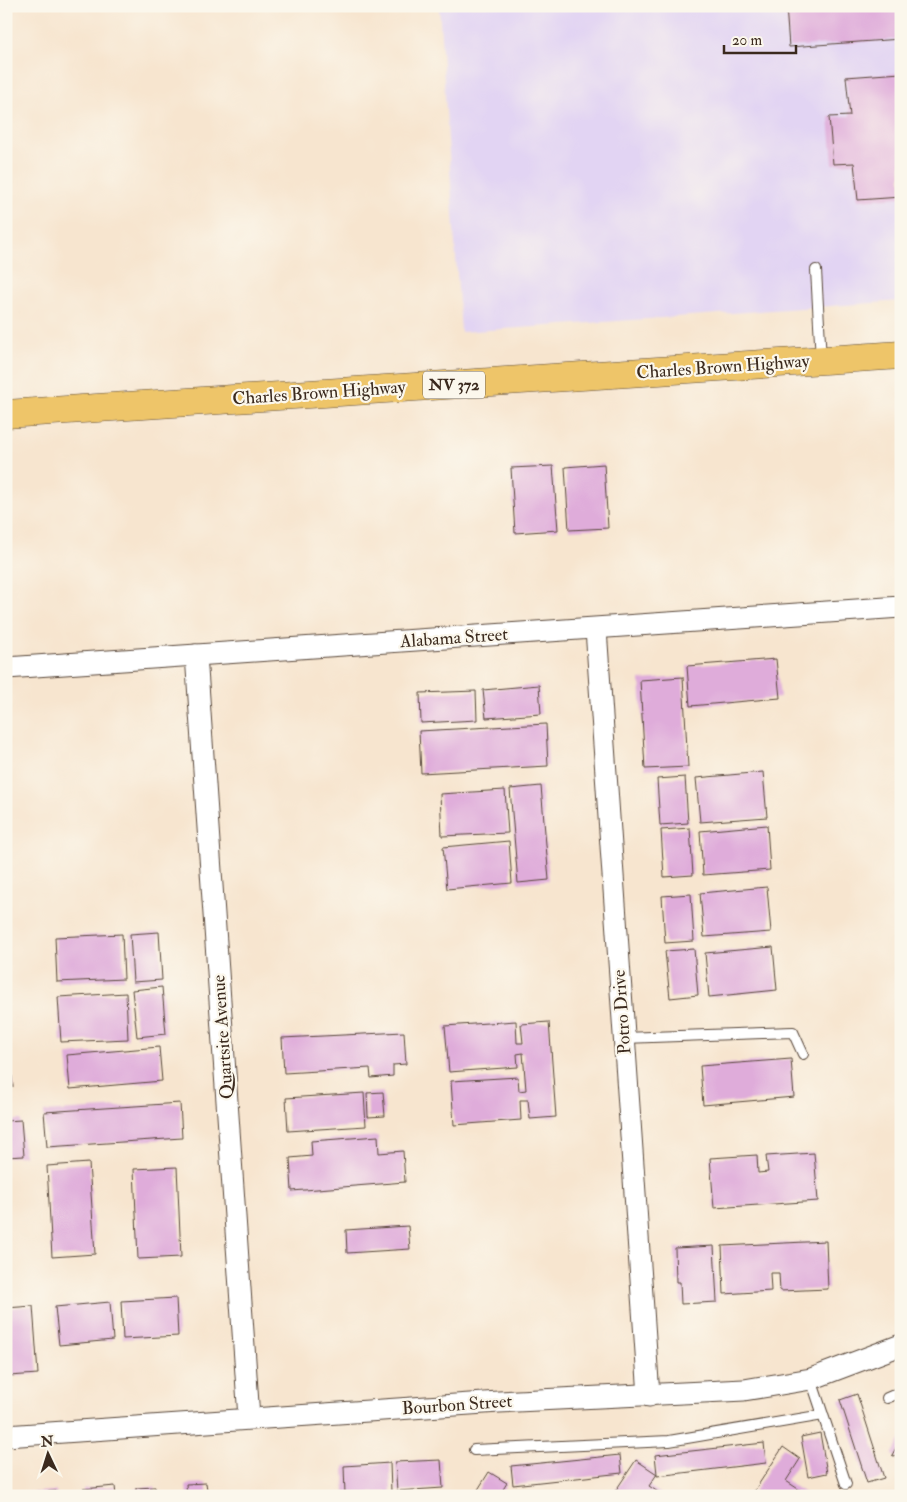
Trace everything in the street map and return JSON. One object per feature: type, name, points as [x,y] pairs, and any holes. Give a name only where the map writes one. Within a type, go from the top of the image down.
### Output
[{"type":"main road","name":"Charles Brown Highway","points":[[6,414],[901,355]]},
{"type":"street","name":"Alabama Street","points":[[6,668],[901,607]]},
{"type":"street","name":"Potro Drive","points":[[596,629],[648,1396]]},
{"type":"street","name":"Quartsite Avenue","points":[[196,655],[249,1418]]},
{"type":"street","name":"Bourbon Street","points":[[6,1436],[499,1402],[744,1390],[811,1379],[901,1345]]},
{"type":"lane","points":[[816,270],[821,361]]},
{"type":"lane","points":[[624,1038],[794,1032],[803,1054]]},
{"type":"lane","points":[[811,1379],[846,1484]]},
{"type":"lane","points":[[887,1398],[901,1392]]},
{"type":"lane","points":[[474,1450],[669,1441],[823,1415]]},
{"type":"shaded area","points":[[439,6],[901,6],[901,301],[461,332]]},
{"type":"building","points":[[786,6],[901,6],[901,39],[789,47]]},
{"type":"building","points":[[901,73],[901,197],[858,200],[854,163],[833,164],[829,117],[850,116],[846,77]]},
{"type":"building","points":[[604,464],[608,528],[569,530],[565,467]]},
{"type":"building","points":[[553,466],[558,530],[515,533],[511,468]]},
{"type":"building","points":[[776,659],[780,698],[690,706],[687,666]]},
{"type":"building","points":[[683,677],[688,767],[645,769],[640,680]]},
{"type":"building","points":[[539,685],[541,714],[486,718],[483,690]]},
{"type":"building","points":[[476,691],[477,720],[421,723],[420,693]]},
{"type":"building","points":[[546,724],[548,766],[421,773],[419,731]]},
{"type":"building","points":[[763,772],[767,817],[700,822],[696,778]]},
{"type":"building","points":[[685,777],[688,823],[660,825],[657,779]]},
{"type":"building","points":[[541,786],[549,880],[518,883],[510,789]]},
{"type":"building","points":[[505,790],[508,833],[442,836],[440,794]]},
{"type":"building","points":[[767,825],[770,870],[703,875],[700,831]]},
{"type":"building","points":[[690,828],[693,875],[664,877],[661,830]]},
{"type":"building","points":[[509,841],[512,883],[447,889],[443,847]]},
{"type":"building","points":[[767,887],[771,932],[704,937],[700,893]]},
{"type":"building","points":[[691,894],[694,941],[665,943],[662,896]]},
{"type":"building","points":[[159,932],[162,980],[133,982],[130,934]]},
{"type":"building","points":[[122,934],[124,979],[57,982],[55,937]]},
{"type":"building","points":[[773,947],[777,990],[709,997],[705,953]]},
{"type":"building","points":[[694,949],[698,995],[670,998],[665,951]]},
{"type":"building","points":[[162,987],[166,1034],[137,1037],[132,990]]},
{"type":"building","points":[[126,993],[128,1039],[61,1042],[58,997]]},
{"type":"building","points":[[516,1021],[517,1043],[523,1043],[521,1024],[549,1022],[556,1117],[530,1119],[528,1100],[520,1100],[521,1120],[454,1125],[451,1081],[518,1077],[519,1091],[526,1090],[523,1053],[517,1054],[518,1067],[449,1072],[445,1026]]},
{"type":"building","points":[[404,1032],[406,1064],[393,1065],[393,1076],[371,1078],[370,1068],[284,1073],[282,1038]]},
{"type":"building","points":[[159,1047],[162,1081],[70,1089],[67,1055]]},
{"type":"building","points":[[6,1052],[10,1052],[13,1087],[6,1088]]},
{"type":"building","points":[[791,1059],[794,1097],[703,1105],[700,1066]]},
{"type":"building","points":[[383,1092],[385,1116],[368,1117],[367,1093]]},
{"type":"building","points":[[364,1093],[366,1126],[288,1131],[286,1098]]},
{"type":"building","points":[[180,1103],[182,1138],[47,1147],[44,1112]]},
{"type":"building","points":[[21,1120],[24,1156],[6,1157],[6,1121]]},
{"type":"building","points":[[378,1136],[379,1153],[403,1151],[405,1182],[292,1191],[290,1158],[312,1156],[311,1141]]},
{"type":"building","points":[[814,1153],[818,1201],[714,1208],[710,1158],[757,1155],[758,1173],[768,1172],[766,1156]]},
{"type":"building","points":[[89,1163],[95,1254],[52,1257],[47,1166]]},
{"type":"building","points":[[177,1167],[181,1257],[138,1259],[134,1169]]},
{"type":"building","points":[[408,1226],[410,1249],[347,1253],[346,1230]]},
{"type":"building","points":[[826,1241],[828,1289],[780,1291],[779,1273],[770,1273],[771,1291],[724,1294],[722,1246]]},
{"type":"building","points":[[714,1246],[717,1302],[681,1304],[680,1282],[676,1282],[675,1248]]},
{"type":"building","points":[[176,1298],[178,1336],[123,1339],[121,1301]]},
{"type":"building","points":[[110,1302],[113,1340],[59,1345],[55,1307]]},
{"type":"building","points":[[33,1306],[38,1374],[9,1376],[8,1363],[6,1363],[6,1308]]},
{"type":"building","points":[[857,1394],[884,1478],[867,1483],[840,1400]]},
{"type":"building","points":[[820,1433],[827,1473],[808,1477],[801,1437]]},
{"type":"building","points":[[901,1439],[901,1460],[892,1455]]},
{"type":"building","points":[[764,1443],[766,1463],[657,1476],[655,1455]]},
{"type":"building","points":[[783,1447],[800,1459],[786,1481],[809,1496],[751,1496]]},
{"type":"building","points":[[620,1455],[622,1473],[513,1485],[511,1466]]},
{"type":"building","points":[[441,1460],[443,1488],[397,1491],[395,1462]]},
{"type":"building","points":[[636,1460],[657,1474],[649,1486],[664,1496],[612,1496]]},
{"type":"building","points":[[390,1463],[391,1492],[345,1494],[344,1466]]},
{"type":"building","points":[[489,1472],[507,1483],[499,1496],[474,1496]]},
{"type":"building","points":[[206,1483],[208,1496],[187,1496],[186,1484]]},
{"type":"building","points":[[115,1486],[116,1496],[83,1496],[83,1489]]},
{"type":"building","points":[[155,1487],[156,1496],[136,1496],[136,1488]]},
{"type":"building","points":[[56,1491],[57,1496],[24,1496],[23,1493]]}]
